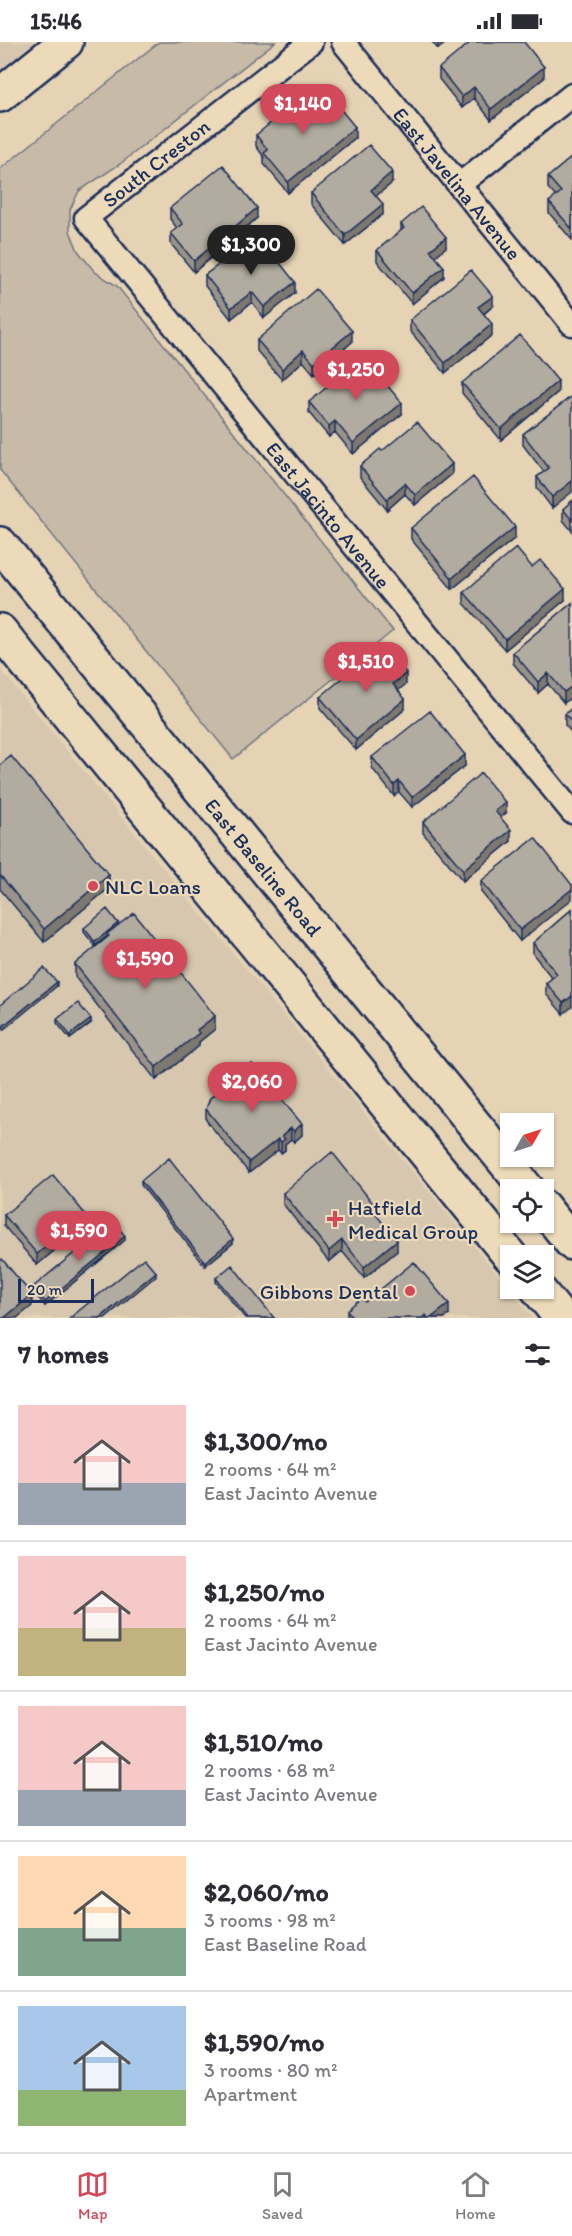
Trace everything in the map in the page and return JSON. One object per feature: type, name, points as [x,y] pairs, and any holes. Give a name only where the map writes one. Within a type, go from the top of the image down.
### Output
[{"type":"main road","points":[[0,95],[66,42]]},
{"type":"main road","name":"East Baseline Road","points":[[0,544],[519,1179]]},
{"type":"main road","points":[[0,631],[501,1245]]},
{"type":"main road","points":[[554,1221],[572,1243]]},
{"type":"main road","points":[[546,1299],[561,1318]]},
{"type":"street","name":"South Creston","points":[[86,218],[311,42]]},
{"type":"street","name":"East Javelina Avenue","points":[[343,42],[572,324]]},
{"type":"street","points":[[459,185],[572,95]]},
{"type":"street","name":"East Jacinto Avenue","points":[[86,218],[572,812]]},
{"type":"shaded area","points":[[0,42],[66,42],[0,95]]},
{"type":"shaded area","points":[[159,42],[275,42],[120,164],[79,191],[70,210],[70,231],[78,251],[95,272],[117,286],[393,631],[233,759],[0,470],[0,169]]},
{"type":"shaded area","points":[[0,669],[500,1278],[500,1299],[517,1299],[533,1318],[0,1318]]},
{"type":"building","points":[[471,42],[524,42],[544,67],[491,109],[474,87],[462,97],[439,68]]},
{"type":"building","points":[[307,93],[321,109],[333,100],[355,127],[288,182],[264,153],[268,150],[256,135]]},
{"type":"building","points":[[369,145],[392,172],[371,190],[383,204],[345,235],[311,193]]},
{"type":"building","points":[[572,157],[572,229],[549,202],[561,192],[548,177]]},
{"type":"building","points":[[223,165],[257,208],[194,261],[171,233],[183,224],[170,208]]},
{"type":"building","points":[[421,207],[446,237],[430,250],[444,267],[412,293],[377,250],[404,228],[401,224]]},
{"type":"building","points":[[260,238],[295,282],[264,307],[252,292],[231,308],[205,275],[226,259],[229,262]]},
{"type":"building","points":[[471,270],[493,296],[478,307],[492,324],[445,363],[410,320]]},
{"type":"building","points":[[316,289],[352,331],[314,363],[303,350],[282,369],[257,340]]},
{"type":"building","points":[[520,335],[558,381],[501,429],[462,383]]},
{"type":"building","points":[[363,357],[402,403],[353,443],[335,421],[329,426],[309,402]]},
{"type":"building","points":[[572,396],[572,481],[552,497],[537,477],[549,468],[523,434]]},
{"type":"building","points":[[417,422],[452,464],[415,495],[405,483],[387,499],[360,466]]},
{"type":"building","points":[[473,477],[515,527],[452,578],[411,528]]},
{"type":"building","points":[[572,501],[572,520],[563,509]]},
{"type":"building","points":[[516,548],[532,567],[540,560],[565,589],[505,639],[464,592]]},
{"type":"building","points":[[572,603],[572,686],[564,692],[548,673],[538,682],[513,652]]},
{"type":"building","points":[[382,645],[406,673],[393,684],[405,699],[356,740],[320,697]]},
{"type":"building","points":[[572,708],[572,722],[565,714]]},
{"type":"building","points":[[430,711],[465,755],[412,797],[399,781],[394,785],[372,757]]},
{"type":"building","points":[[11,756],[109,875],[44,929],[0,875],[0,765]]},
{"type":"building","points":[[481,773],[506,803],[495,811],[511,830],[463,870],[423,822]]},
{"type":"building","points":[[535,838],[572,885],[572,889],[520,930],[481,881]]},
{"type":"building","points":[[107,909],[118,923],[95,942],[84,928]]},
{"type":"building","points":[[572,909],[572,996],[563,1003],[546,983],[557,974],[533,943]]},
{"type":"building","points":[[134,913],[215,1016],[197,1030],[199,1033],[156,1067],[75,964]]},
{"type":"building","points":[[44,968],[57,982],[3,1026],[0,1023],[0,1005]]},
{"type":"building","points":[[78,1003],[91,1019],[70,1035],[57,1019]]},
{"type":"building","points":[[252,1064],[302,1124],[294,1131],[291,1128],[282,1136],[285,1139],[281,1142],[278,1139],[249,1162],[206,1109],[210,1098]]},
{"type":"building","name":"Hatfield Medical Group","points":[[332,1152],[376,1207],[372,1210],[397,1240],[364,1267],[342,1240],[329,1251],[283,1193]]},
{"type":"building","points":[[169,1158],[233,1239],[205,1262],[141,1181]]},
{"type":"building","points":[[53,1175],[85,1214],[37,1254],[4,1215]]},
{"type":"building","points":[[113,1221],[125,1236],[45,1302],[33,1287]]},
{"type":"building","points":[[144,1258],[156,1272],[100,1318],[70,1318]]},
{"type":"building","points":[[2,1259],[32,1295],[4,1318],[0,1318],[0,1261]]},
{"type":"building","name":"Gibbons Dental","points":[[414,1262],[449,1304],[431,1318],[426,1315],[422,1318],[353,1318],[347,1310],[361,1298],[365,1302]]},
{"type":"building","points":[[232,1265],[274,1318],[248,1318],[216,1278]]},
{"type":"place","name":"NLC Loans","points":[[93,886]]},
{"type":"place","name":"Hatfield Medical Group","points":[[335,1219]]},
{"type":"place","name":"Gibbons Dental","points":[[410,1291]]}]
